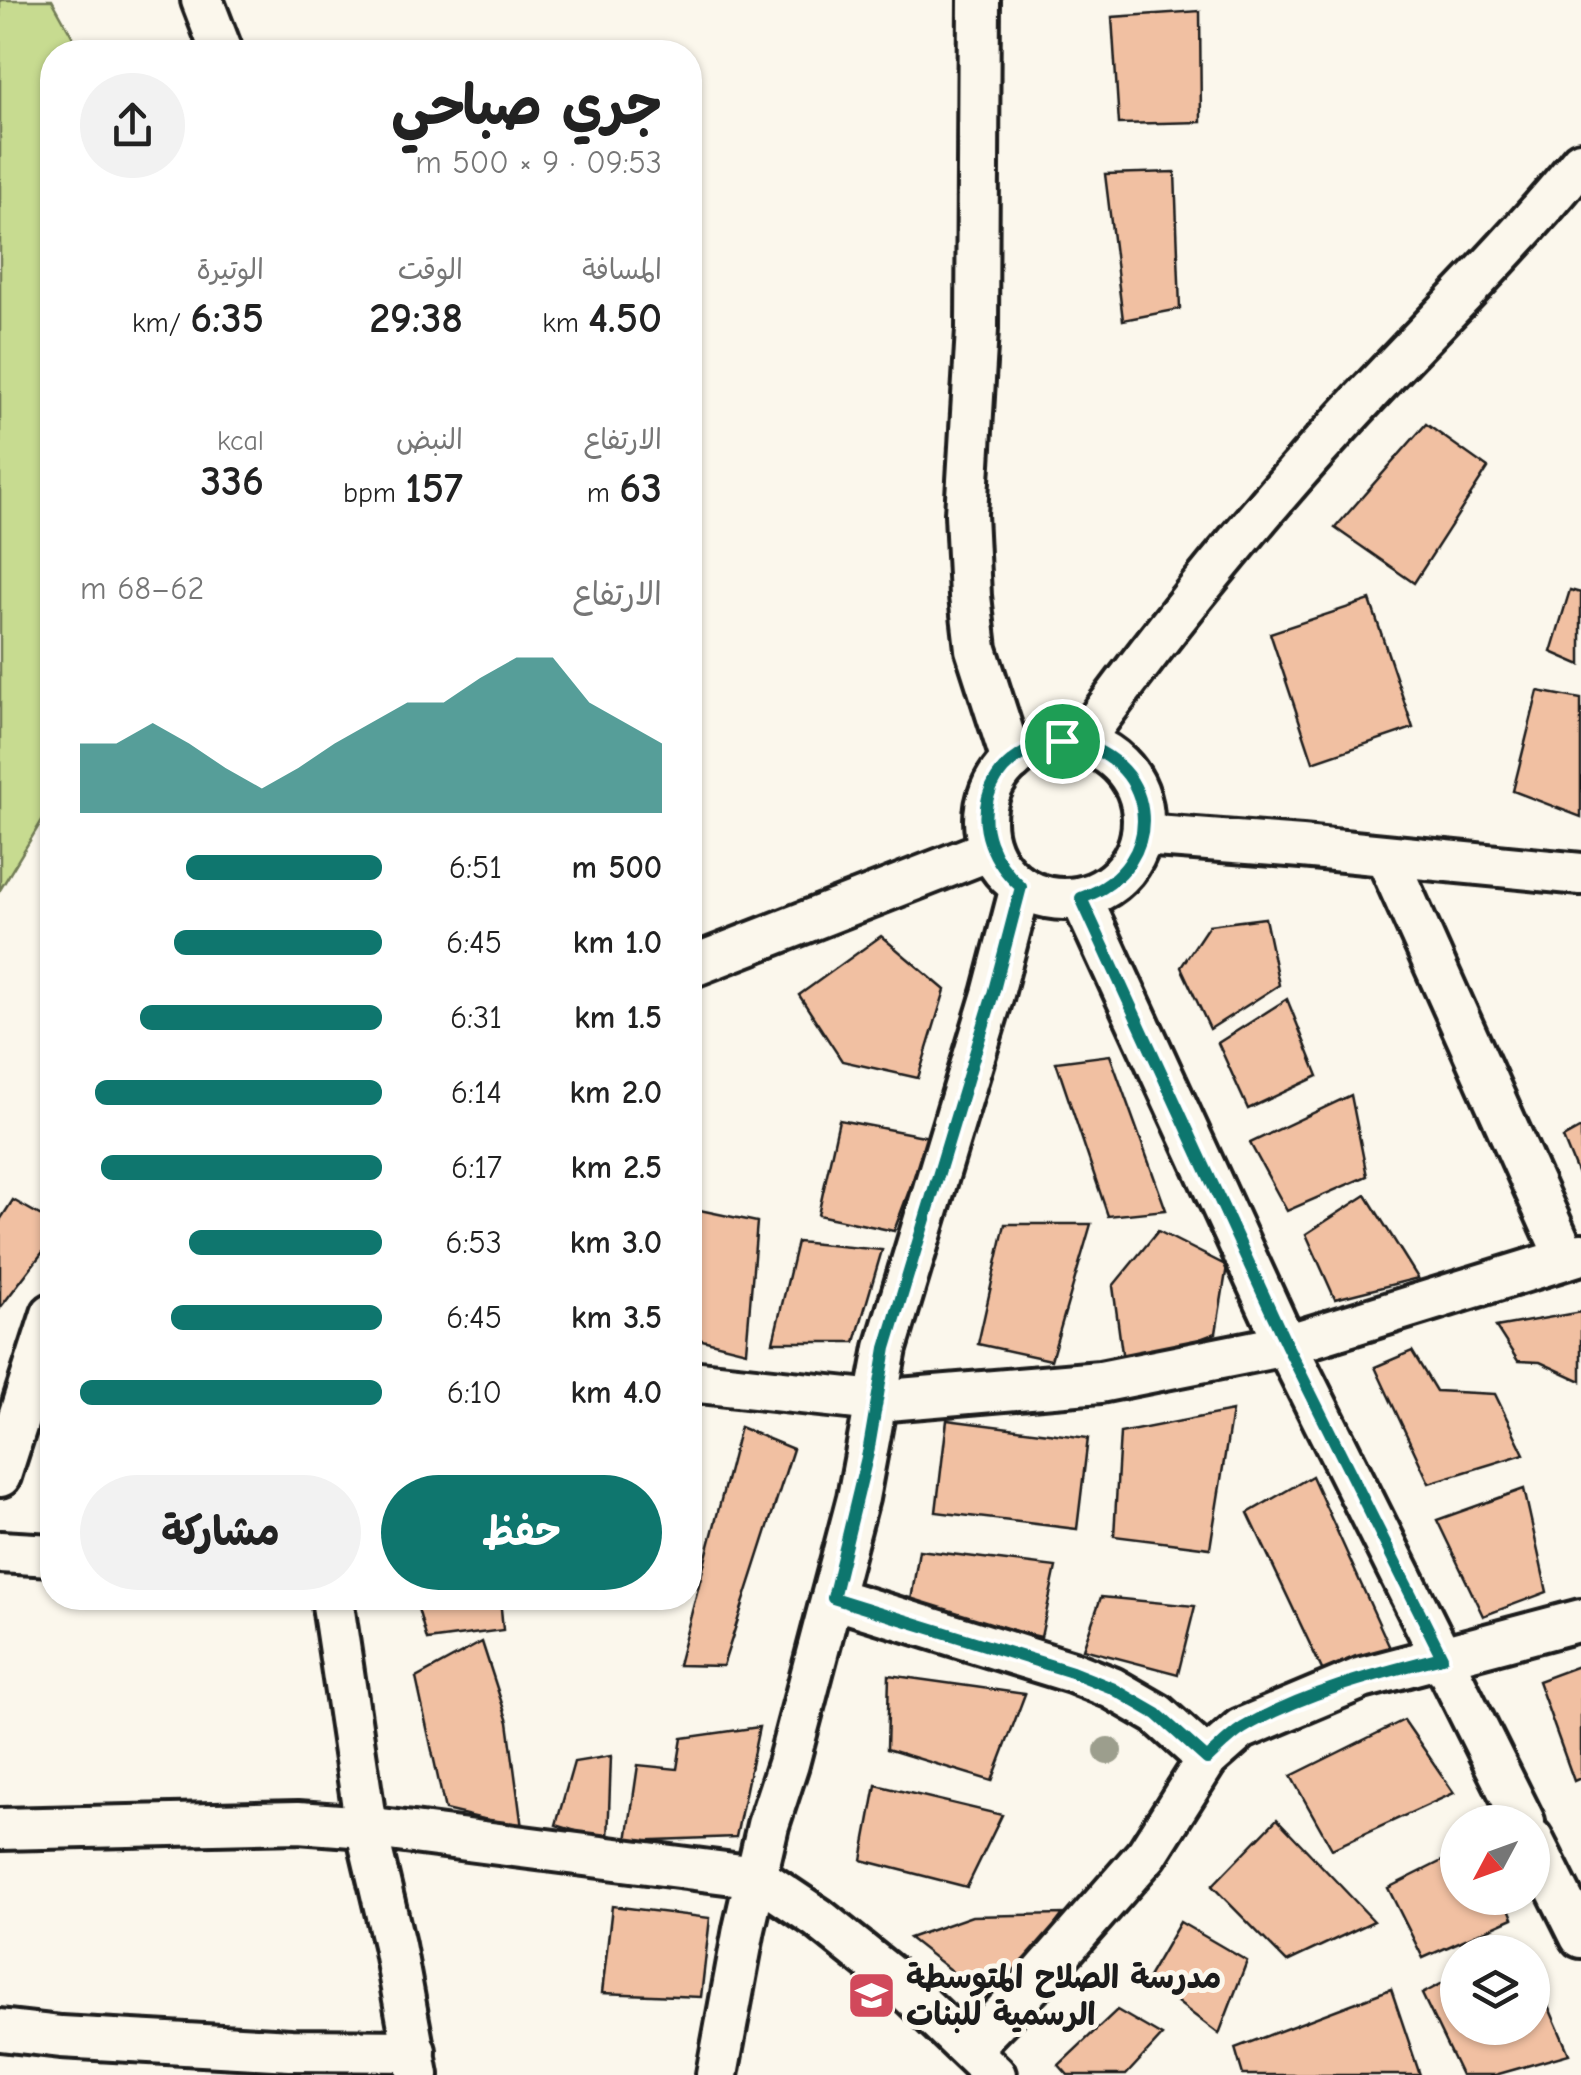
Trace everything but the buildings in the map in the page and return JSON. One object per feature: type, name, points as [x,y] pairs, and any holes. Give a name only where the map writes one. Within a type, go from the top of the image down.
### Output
[{"type":"street","points":[[202,0],[217,40]]},
{"type":"street","points":[[979,0],[977,329],[966,514],[976,648],[1012,761]]},
{"type":"street","points":[[1082,743],[1170,623],[1264,511],[1363,399],[1532,222],[1581,162]]},
{"type":"street","points":[[1532,222],[1581,212]]},
{"type":"street","points":[[1082,743],[1104,752],[1123,767],[1136,788],[1143,811],[1142,835],[1121,876],[1102,890],[1081,898],[1050,898],[1021,887],[1003,871],[990,850],[985,826],[987,802],[996,780],[1012,761],[1044,744],[1082,743]]},
{"type":"street","points":[[1142,835],[1581,874]]},
{"type":"street","points":[[702,962],[990,850]]},
{"type":"street","points":[[702,1382],[876,1400],[1100,1382],[1286,1344],[1573,1256],[1386,856]]},
{"type":"street","points":[[717,2075],[768,1824],[833,1598],[868,1453],[886,1348],[993,994],[1021,887]]},
{"type":"street","points":[[1081,898],[1286,1344],[1516,1805]]},
{"type":"street","points":[[0,1476],[40,1351]]},
{"type":"street","points":[[0,1552],[40,1554]]},
{"type":"street","points":[[833,1598],[1112,1688],[1157,1714],[1207,1759]]},
{"type":"street","points":[[0,2030],[291,2050],[416,2063],[366,1827],[334,1610]]},
{"type":"street","points":[[0,1829],[298,1822],[366,1827],[757,1877],[818,1918],[900,1984],[982,2062],[1042,1974],[1148,1854],[1207,1759],[1241,1729],[1362,1678],[1581,1620]]},
{"type":"street","points":[[1550,1876],[1581,1937]]},
{"type":"green space","points":[[0,0],[52,0],[74,40],[40,40],[40,824],[0,890]]},
{"type":"place","name":"مدرسة الصلاح المتوسطة الرسمية للبنات","points":[[871,1995]]},
{"type":"route","points":[[1062,741],[1082,743],[1104,752],[1123,767],[1136,788],[1143,811],[1142,835],[1134,857],[1121,876],[1102,890],[1081,898],[1286,1344],[1442,1657],[1362,1678],[1304,1701],[1241,1729],[1207,1759],[1157,1714],[1112,1688],[833,1598],[868,1453],[886,1348],[993,994],[1021,887],[1003,871],[990,850],[985,826],[987,802],[996,780],[1012,761],[1027,750],[1062,741]]}]
